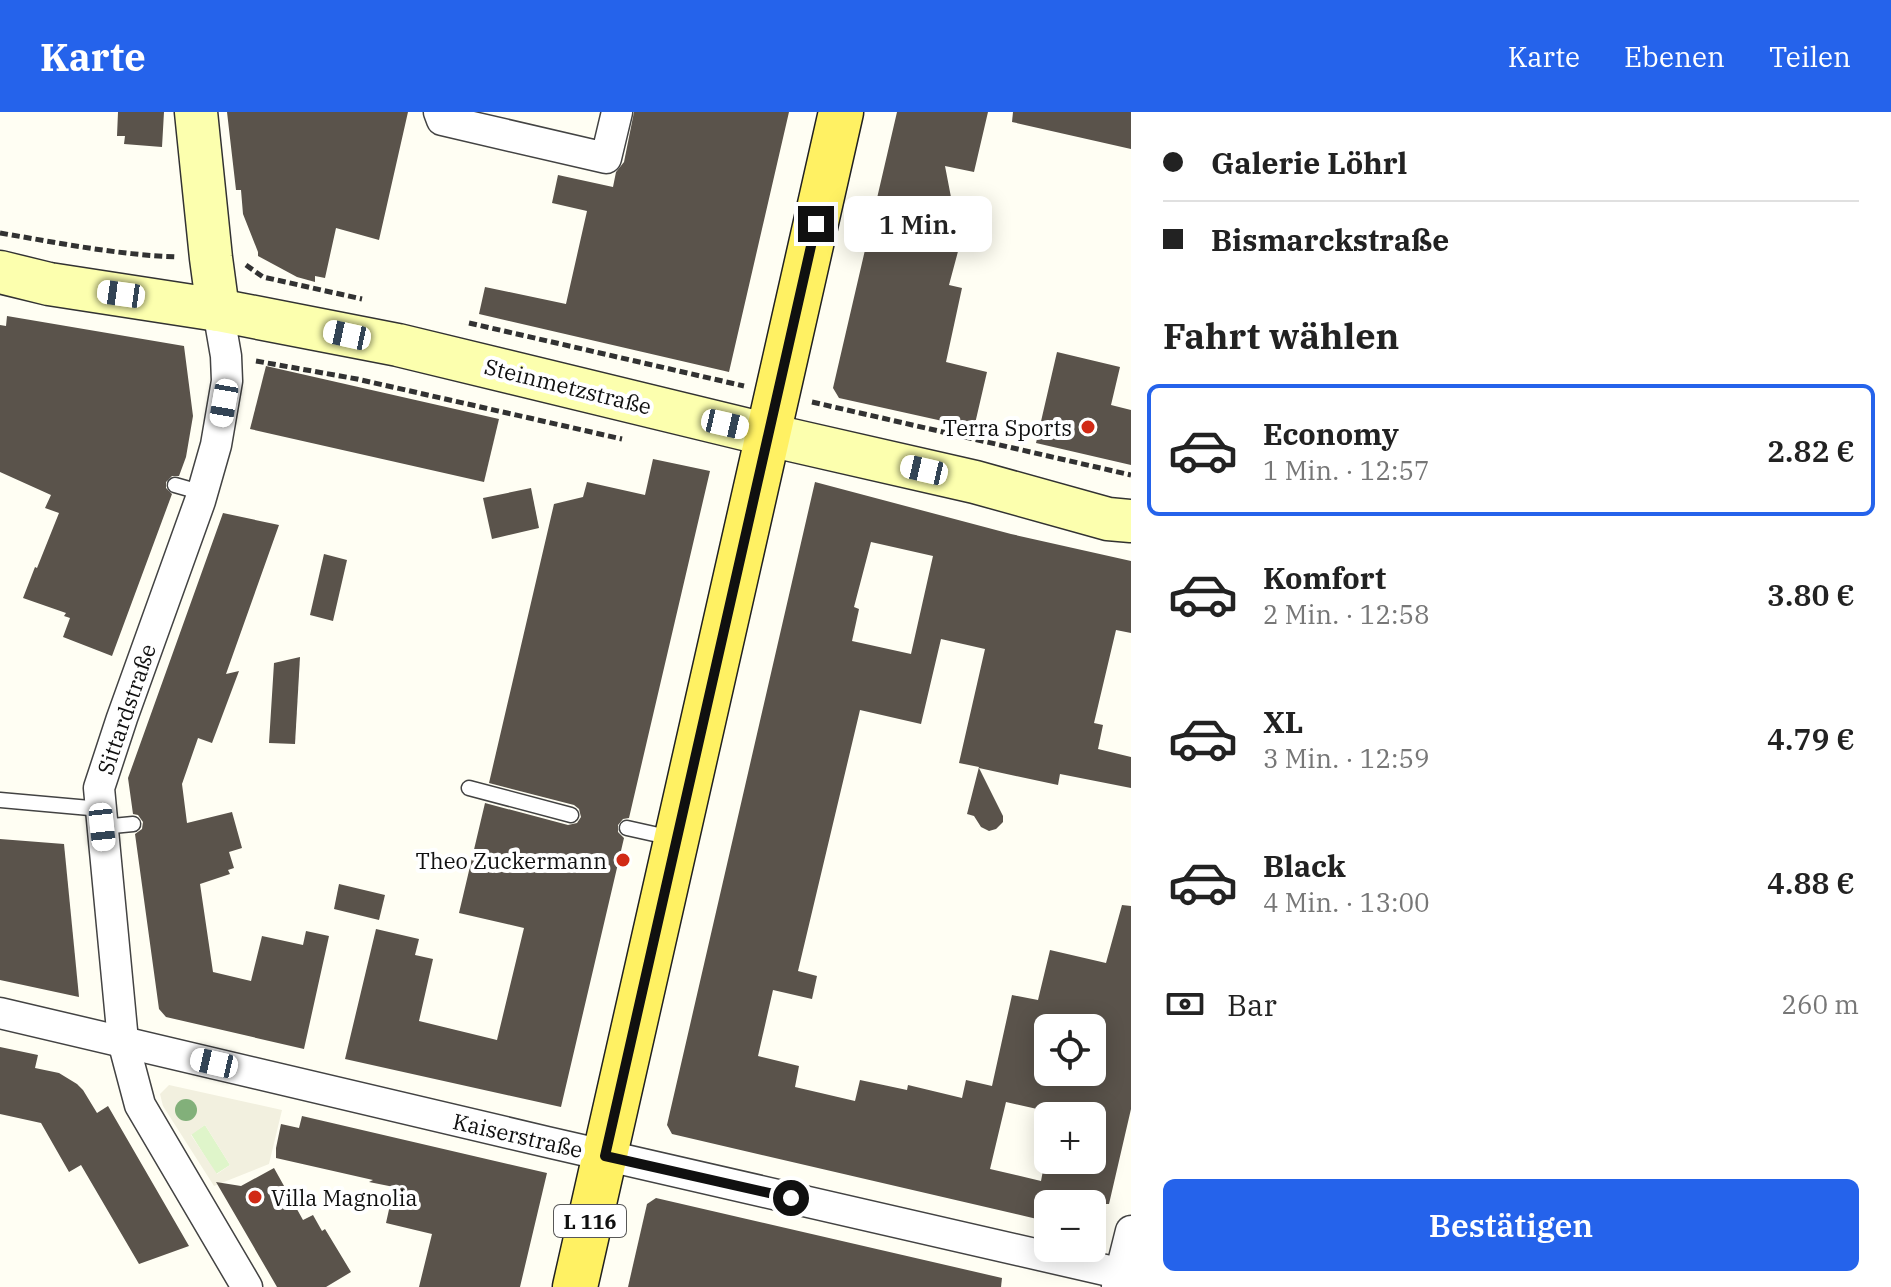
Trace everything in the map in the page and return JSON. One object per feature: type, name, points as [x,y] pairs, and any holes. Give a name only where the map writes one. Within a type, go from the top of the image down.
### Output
[{"type":"main road","name":"Sittardstraße","points":[[196,112],[218,310]]},
{"type":"main road","name":"L 116","points":[[575,1287],[841,112]]},
{"type":"main road","name":"Steinmetzstraße","points":[[0,272],[49,284],[218,310],[398,345],[975,482],[1108,519],[1131,521]]},
{"type":"street","points":[[439,112],[442,120],[606,158],[617,112]]},
{"type":"street","name":"Sittardstraße","points":[[218,310],[227,381],[216,445],[189,489],[99,788],[123,1041],[140,1105],[247,1287]]},
{"type":"street","name":"Kaiserstraße","points":[[0,1013],[1122,1279]]},
{"type":"street","points":[[1122,1279],[1131,1231]]},
{"type":"lane","points":[[469,788],[571,815]]},
{"type":"lane","points":[[0,800],[133,824]]},
{"type":"lane","points":[[627,828],[676,839]]},
{"type":"path","points":[[226,356],[357,379],[632,441]]},
{"type":"green space","points":[[205,1125],[230,1165],[216,1174],[191,1134]]},
{"type":"shaded area","points":[[169,1085],[282,1110],[269,1164],[214,1186],[163,1106],[160,1094]],"holes":[[[205,1125],[230,1165],[217,1174],[191,1135]]]},
{"type":"building","points":[[118,112],[164,112],[162,147],[124,144],[125,136],[117,136]]},
{"type":"building","points":[[227,112],[408,112],[379,240],[336,228],[325,278],[315,276],[315,282],[297,277],[258,256],[243,214],[241,190],[236,190]]},
{"type":"building","points":[[634,112],[789,112],[729,372],[479,314],[485,287],[566,304],[587,211],[552,203],[558,175],[613,187],[616,172],[624,162]]},
{"type":"building","points":[[897,112],[988,112],[974,172],[945,166],[960,244],[949,285],[962,288],[946,362],[987,372],[974,428],[839,398],[833,388]]},
{"type":"building","points":[[1013,112],[1131,112],[1131,149],[1012,122]]},
{"type":"building","points":[[7,316],[184,346],[193,416],[186,457],[179,476],[172,476],[166,482],[166,488],[172,494],[112,656],[63,637],[70,618],[64,616],[66,613],[23,598],[59,513],[45,508],[51,495],[0,472],[0,325],[6,326]]},
{"type":"building","points":[[1057,352],[1120,367],[1111,405],[1131,410],[1131,465],[1036,443]]},
{"type":"building","points":[[266,366],[499,419],[484,482],[250,429]]},
{"type":"building","points":[[653,459],[710,471],[629,818],[618,825],[618,832],[624,838],[561,1107],[345,1059],[376,929],[419,939],[415,955],[433,959],[419,1021],[497,1040],[524,928],[459,913],[485,803],[568,825],[577,823],[581,817],[574,805],[489,783],[554,504],[583,497],[587,482],[645,495]]},
{"type":"building","points":[[815,482],[1011,534],[1131,561],[1131,633],[1116,630],[1094,723],[1103,725],[1098,749],[1131,757],[1131,788],[1060,774],[1058,785],[979,768],[1003,816],[1003,822],[996,829],[989,831],[981,827],[974,816],[967,814],[979,767],[959,763],[985,649],[941,639],[921,724],[860,710],[798,971],[817,976],[812,999],[773,990],[758,1056],[799,1066],[795,1087],[855,1101],[860,1080],[907,1090],[908,1085],[962,1098],[966,1080],[992,1086],[1012,995],[1038,1000],[1050,950],[1106,963],[1122,905],[1131,906],[1131,1109],[1109,1204],[1106,1204],[1106,1190],[1034,1190],[1034,1218],[672,1134],[667,1125]],"holes":[[[871,542],[933,556],[911,654],[852,641],[859,609],[854,607]]]},
{"type":"building","points":[[531,488],[539,528],[492,539],[483,498]]},
{"type":"building","points":[[223,513],[279,525],[226,674],[239,671],[212,743],[198,738],[182,784],[187,823],[232,812],[242,848],[229,852],[234,868],[228,870],[230,874],[200,884],[213,972],[251,981],[262,936],[303,945],[306,931],[329,936],[304,1049],[166,1017],[159,1009],[135,834],[142,829],[143,822],[133,814],[128,778]]},
{"type":"building","points":[[324,554],[347,560],[333,621],[310,615]]},
{"type":"building","points":[[300,657],[295,744],[269,743],[274,663]]},
{"type":"building","points":[[0,839],[64,844],[79,997],[0,980]]},
{"type":"building","points":[[339,884],[385,895],[379,920],[334,909]]},
{"type":"building","points":[[0,1047],[38,1055],[35,1068],[59,1073],[77,1084],[97,1113],[108,1106],[189,1246],[139,1264],[81,1165],[69,1172],[41,1123],[0,1114]]},
{"type":"building","points":[[302,1116],[547,1173],[520,1287],[419,1287],[432,1234],[386,1223],[394,1187],[276,1158],[281,1124],[299,1128]]},
{"type":"building","points":[[274,1168],[303,1220],[313,1215],[351,1272],[326,1287],[277,1287],[216,1182],[241,1186]]},
{"type":"building","points":[[656,1198],[1002,1278],[1001,1287],[628,1287],[647,1204]]},
{"type":"place","name":"Terra Sports","points":[[1088,427]]},
{"type":"place","name":"Theo Zuckermann","points":[[623,860]]},
{"type":"place","name":"Villa Magnolia","points":[[255,1197]]},
{"type":"route","points":[[791,1198],[605,1156],[816,224]]}]
